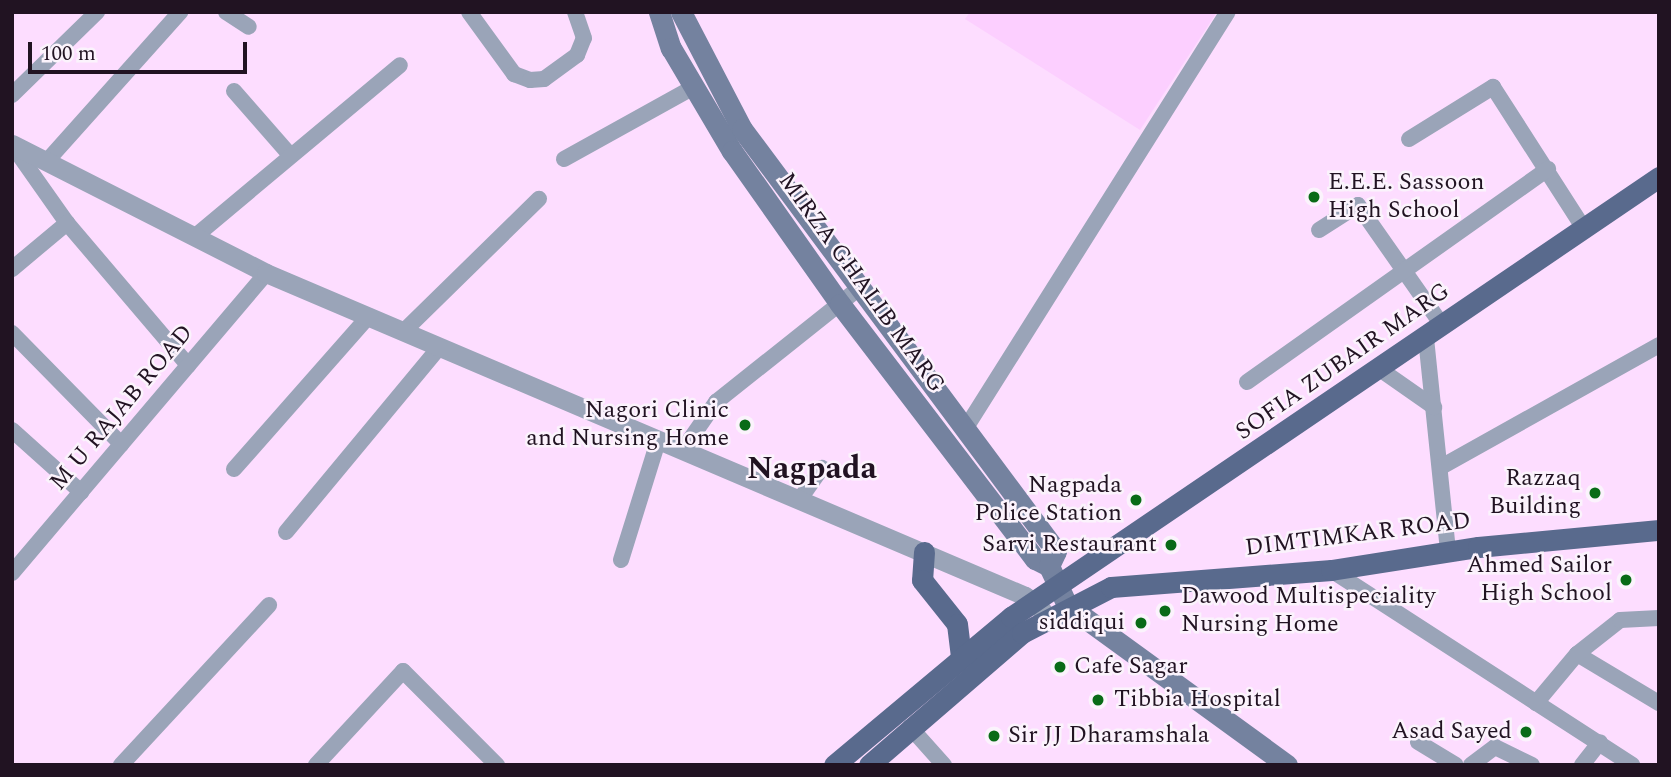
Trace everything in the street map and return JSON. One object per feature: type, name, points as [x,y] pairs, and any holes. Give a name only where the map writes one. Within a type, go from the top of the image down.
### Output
[{"type":"main road","name":"MIRZA GHALIB MARG","points":[[659,12],[694,87],[840,304],[1035,559],[1049,566],[1062,596]]},
{"type":"main road","name":"MIRZA GHALIB MARG","points":[[681,12],[742,129],[858,289],[967,426],[1056,551],[1049,566]]},
{"type":"main road","name":"SOFIA ZUBAIR MARG","points":[[1062,596],[1434,332],[1659,177]]},
{"type":"main road","name":"DIMTIMKAR ROAD","points":[[1062,596],[1111,587],[1331,570],[1448,551],[1659,530]]},
{"type":"main road","points":[[924,552],[922,580],[957,624],[961,657]]},
{"type":"main road","points":[[834,765],[961,657],[1062,596],[1287,765]]},
{"type":"main road","points":[[869,765],[1042,610]]},
{"type":"street","points":[[12,95],[97,12]]},
{"type":"street","points":[[47,161],[180,12]]},
{"type":"street","points":[[226,12],[249,27]]},
{"type":"street","points":[[469,12],[514,74],[530,80],[544,79],[577,55],[584,38],[575,12]]},
{"type":"street","points":[[967,426],[1228,12]]},
{"type":"street","points":[[198,234],[400,65]]},
{"type":"street","points":[[564,159],[694,87]]},
{"type":"street","points":[[1409,139],[1493,87],[1584,229]]},
{"type":"street","points":[[234,91],[290,155]]},
{"type":"street","points":[[12,144],[198,234],[266,273],[404,331],[437,350],[924,552],[1042,610]]},
{"type":"street","points":[[12,144],[67,223],[188,365]]},
{"type":"street","points":[[1247,382],[1548,169]]},
{"type":"street","points":[[404,331],[539,200]]},
{"type":"street","points":[[1319,230],[1357,205],[1405,272],[1434,332],[1434,407],[1448,551]]},
{"type":"street","points":[[12,269],[67,223]]},
{"type":"street","name":"M U RAJAB ROAD","points":[[12,573],[266,273]]},
{"type":"street","points":[[682,451],[716,402],[858,289]]},
{"type":"street","points":[[234,469],[369,316]]},
{"type":"street","points":[[12,333],[121,444]]},
{"type":"street","points":[[1441,467],[1659,345]]},
{"type":"street","points":[[286,532],[437,350]]},
{"type":"street","points":[[1381,370],[1434,407]]},
{"type":"street","points":[[12,430],[81,492]]},
{"type":"street","points":[[621,560],[658,441]]},
{"type":"street","points":[[800,499],[822,468]]},
{"type":"street","points":[[1331,570],[1633,765]]},
{"type":"street","points":[[121,765],[269,605]]},
{"type":"street","points":[[1536,703],[1577,654],[1620,620],[1659,618]]},
{"type":"street","points":[[1577,654],[1659,703]]},
{"type":"street","points":[[316,765],[403,671],[496,765]]},
{"type":"street","points":[[910,727],[944,765]]},
{"type":"street","points":[[1418,742],[1456,765]]},
{"type":"street","points":[[1582,765],[1600,742]]},
{"type":"street","points":[[1471,765],[1495,747],[1532,765]]},
{"type":"shaded area","points":[[970,12],[1217,12],[1140,130],[965,19]]},
{"type":"place","name":"E.E.E. Sassoon High School","points":[[1314,197]]},
{"type":"place","name":"Nagori Clinic and Nursing Home","points":[[745,425]]},
{"type":"place","name":"Razzaq Building","points":[[1595,493]]},
{"type":"place","name":"Nagpada Police Station","points":[[1136,500]]},
{"type":"place","name":"Sarvi Restaurant","points":[[1171,545]]},
{"type":"place","name":"Ahmed Sailor High School","points":[[1626,580]]},
{"type":"place","name":"Dawood Multispeciality Nursing Home","points":[[1165,611]]},
{"type":"place","name":"siddiqui","points":[[1141,623]]},
{"type":"place","name":"Cafe Sagar","points":[[1060,667]]},
{"type":"place","name":"Tibbia Hospital","points":[[1098,700]]},
{"type":"place","name":"Asad Sayed","points":[[1526,732]]},
{"type":"place","name":"Sir JJ Dharamshala","points":[[994,736]]},
{"type":"district","name":"Nagpada","points":[[812,469]]}]
